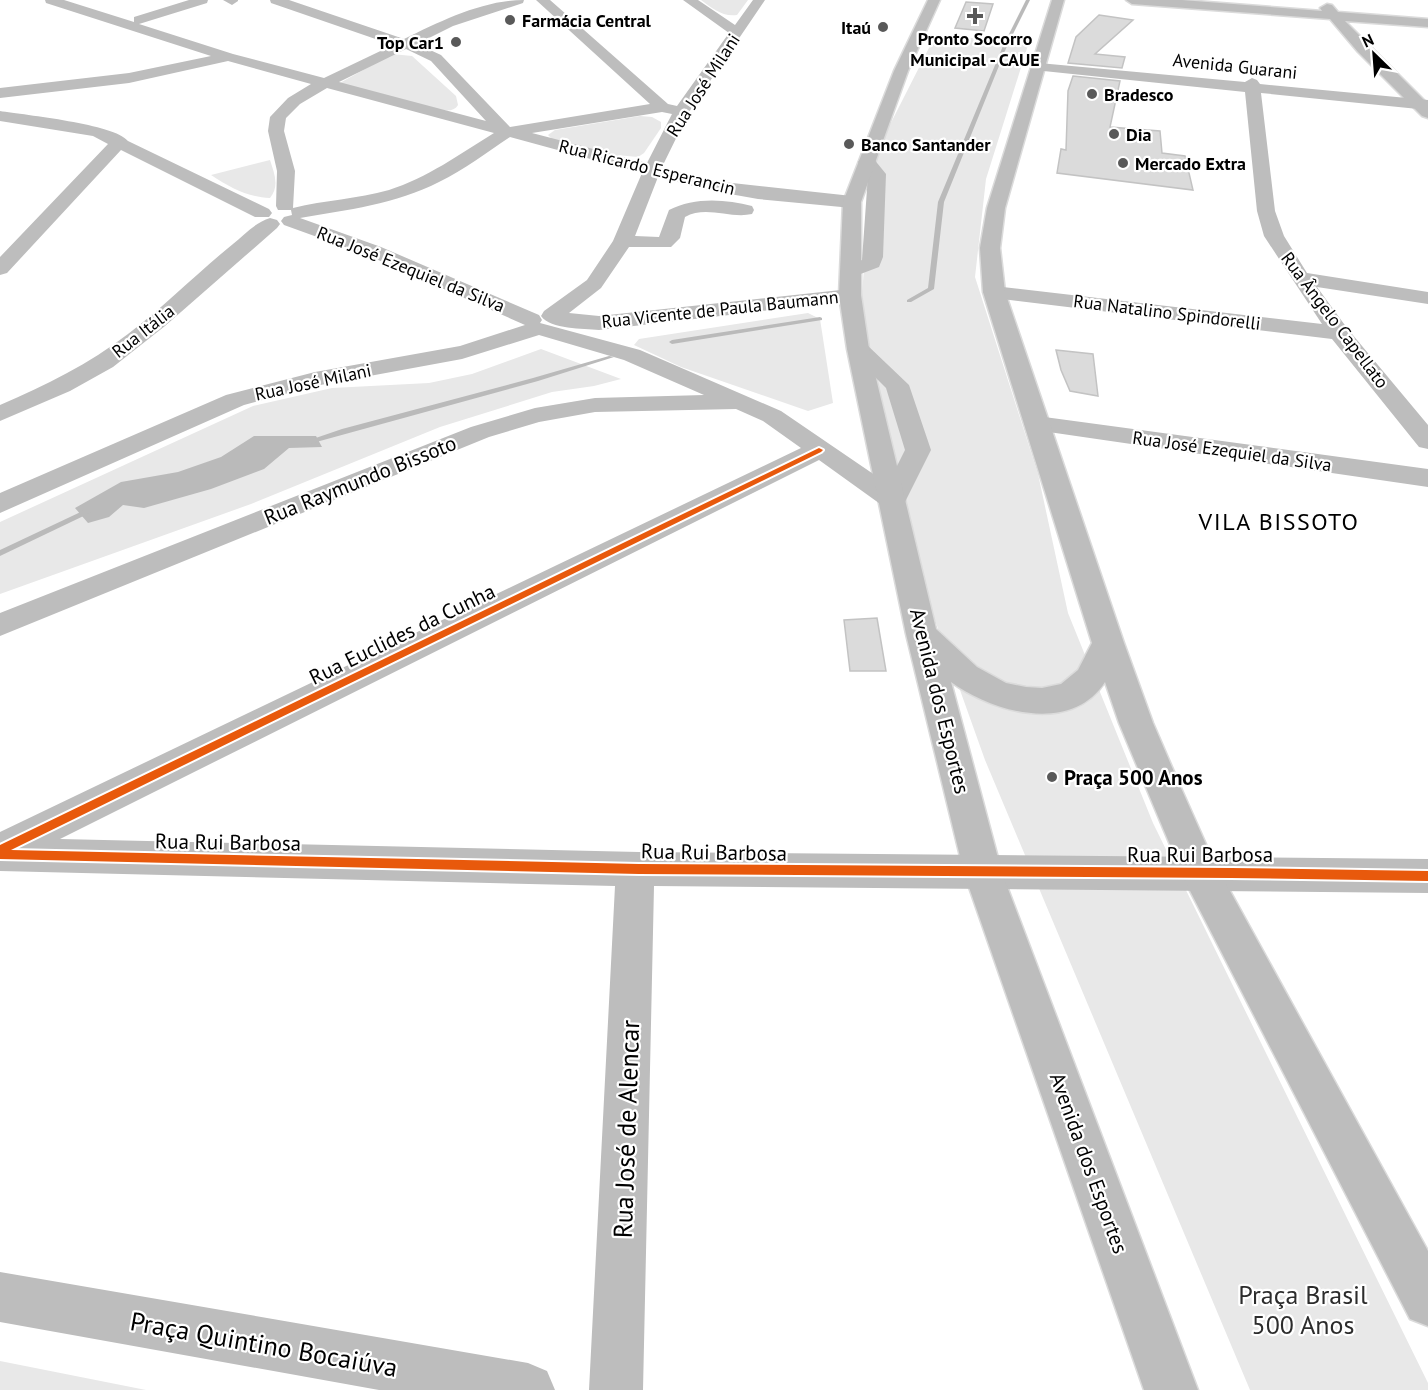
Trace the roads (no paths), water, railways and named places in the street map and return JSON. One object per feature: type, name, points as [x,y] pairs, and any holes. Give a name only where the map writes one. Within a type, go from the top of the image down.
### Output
[{"type":"street","name":"Rua Ricardo Esperancin","points":[[51,0],[228,57],[507,132],[713,186],[852,210]]},
{"type":"street","points":[[120,22],[179,0]]},
{"type":"street","points":[[139,20],[202,0]]},
{"type":"street","points":[[276,0],[422,50],[436,58],[507,132]]},
{"type":"street","points":[[513,0],[448,23],[404,43],[326,82],[294,101],[278,117],[276,131],[286,171],[281,215],[397,193],[434,178],[507,132],[662,107],[681,112]]},
{"type":"street","points":[[542,0],[662,107]]},
{"type":"street","points":[[689,0],[737,32]]},
{"type":"street","name":"Rua José Milani","points":[[0,504],[235,400],[266,390],[489,346],[544,323],[594,284],[623,241],[652,170],[681,112],[759,0]]},
{"type":"street","name":"Avenida dos Esportes","points":[[934,0],[902,71],[867,162],[852,210],[850,284],[858,349],[922,634],[983,873],[1171,1390]]},
{"type":"street","points":[[1058,0],[996,208],[990,248],[994,292],[1136,723],[1199,871],[1428,1301]]},
{"type":"street","points":[[1132,0],[1328,9],[1428,23]]},
{"type":"street","points":[[1194,0],[1428,18]]},
{"type":"street","points":[[308,11],[327,5]]},
{"type":"street","points":[[1328,9],[1363,49],[1423,103]]},
{"type":"street","points":[[0,93],[158,73],[228,57]]},
{"type":"street","name":"Avenida Guarani","points":[[1040,64],[1423,103]]},
{"type":"street","points":[[19,76],[48,88]]},
{"type":"street","name":"Rua Ângelo Capellato","points":[[1252,85],[1266,211],[1274,237],[1339,333],[1428,441]]},
{"type":"street","name":"Rua Ricardo Esperancin","points":[[444,115],[471,110],[479,104]]},
{"type":"street","name":"Rua José Ezequiel da Silva","points":[[0,116],[97,132],[281,215],[374,251],[544,323],[632,355],[735,402],[772,416],[893,500]]},
{"type":"street","points":[[0,269],[120,141]]},
{"type":"street","points":[[850,284],[872,263],[873,257],[877,174],[867,162]]},
{"type":"street","points":[[623,241],[664,243],[670,238],[676,214],[684,208],[696,206],[852,210]]},
{"type":"street","name":"Rua Itália","points":[[0,414],[72,381],[118,353],[187,297],[247,242],[281,215]]},
{"type":"street","points":[[1300,278],[1428,298]]},
{"type":"street","name":"Rua Vicente de Paula Baumann","points":[[544,323],[598,323],[644,319],[850,284]]},
{"type":"street","name":"Rua Natalino Spindorelli","points":[[994,292],[1339,333]]},
{"type":"street","points":[[632,355],[621,339],[626,332],[644,319]]},
{"type":"street","points":[[858,349],[897,385],[918,450],[893,500]]},
{"type":"street","name":"Rua Raymundo Bissoto","points":[[0,625],[480,432],[536,415],[595,405],[735,402]]},
{"type":"street","name":"Rua José Ezequiel da Silva","points":[[1036,424],[1428,478]]},
{"type":"street","name":"Rua Euclides da Cunha","points":[[0,853],[819,450]]},
{"type":"street","points":[[922,634],[964,675],[998,695],[1035,703],[1066,698],[1088,682],[1108,643]]},
{"type":"street","name":"Rua Rui Barbosa","points":[[0,853],[635,869],[983,873],[1199,871],[1428,876]]},
{"type":"street","name":"Rua José de Alencar","points":[[616,1390],[635,869]]},
{"type":"street","name":"Praça Quintino Bocaiúva","points":[[0,1297],[528,1390]]},
{"type":"waterway","points":[[909,301],[931,289],[941,202],[1005,46],[1028,0]]},
{"type":"waterway","points":[[672,342],[820,319]]},
{"type":"waterway","points":[[307,442],[611,357]]},
{"type":"waterway","points":[[0,553],[90,511]]},
{"type":"place","name":"Pronto Socorro Municipal - CAUE","points":[[975,16]]},
{"type":"place","name":"Farmácia Central","points":[[510,20]]},
{"type":"place","name":"Itaú","points":[[883,27]]},
{"type":"place","name":"Top Car1","points":[[456,42]]},
{"type":"place","name":"Bradesco","points":[[1092,94]]},
{"type":"place","name":"Dia","points":[[1114,134]]},
{"type":"place","name":"Banco Santander","points":[[849,144]]},
{"type":"place","name":"Mercado Extra","points":[[1123,163]]},
{"type":"place","name":"Praça 500 Anos","points":[[1052,777]]},
{"type":"district","name":"VILA BISSOTO","points":[[1279,521]]},
{"type":"park label","name":"Praça Brasil 500 Anos","points":[[1303,1309]]}]
